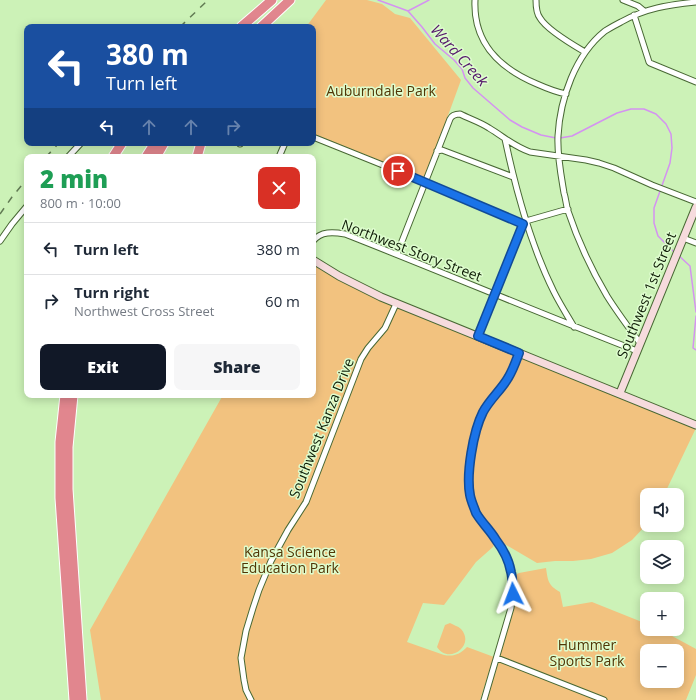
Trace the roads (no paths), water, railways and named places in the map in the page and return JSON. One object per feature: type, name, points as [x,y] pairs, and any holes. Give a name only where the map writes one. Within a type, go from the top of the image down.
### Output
[{"type":"highway","points":[[244,24],[272,0]]},
{"type":"highway","points":[[252,24],[278,0]]},
{"type":"highway","points":[[264,24],[290,0]]},
{"type":"highway","points":[[270,24],[290,0]]},
{"type":"highway","points":[[63,398],[60,498],[74,700]]},
{"type":"highway","points":[[73,398],[68,460],[69,517],[82,700]]},
{"type":"highway","points":[[68,460],[78,398]]},
{"type":"main road","name":"Southwest 1st Street","points":[[620,393],[696,207]]},
{"type":"main road","points":[[316,262],[340,276],[396,304],[696,424]]},
{"type":"street","points":[[475,0],[477,26],[491,53],[504,66],[518,76],[549,89],[566,94]]},
{"type":"street","points":[[536,0],[537,13],[546,25],[585,52]]},
{"type":"street","points":[[623,0],[638,6],[644,11]]},
{"type":"street","points":[[640,343],[608,297],[579,242],[568,209],[562,183],[558,148],[559,126],[566,94],[576,69],[585,52],[606,30],[644,11],[680,2],[696,2]]},
{"type":"street","points":[[634,15],[649,62],[696,82]]},
{"type":"street","points":[[396,254],[450,119],[454,115],[460,114],[479,122],[514,145],[530,152],[599,163],[696,202]]},
{"type":"street","points":[[316,138],[524,222],[568,209]]},
{"type":"street","points":[[505,139],[524,222],[554,292],[574,327]]},
{"type":"street","points":[[71,154],[78,146]]},
{"type":"street","points":[[438,151],[442,150],[513,177]]},
{"type":"street","points":[[0,241],[24,210]]},
{"type":"street","points":[[478,336],[524,222]]},
{"type":"street","name":"Northwest Story Street","points":[[316,238],[322,234],[330,232],[345,234],[637,351]]},
{"type":"street","points":[[683,238],[696,243]]},
{"type":"street","name":"Southwest Kanza Drive","points":[[251,700],[246,690],[241,658],[246,631],[259,590],[279,546],[306,502],[362,359],[368,348],[385,328],[396,304]]},
{"type":"street","points":[[484,700],[511,608],[513,594],[511,572],[505,554],[496,539],[483,523],[473,505],[469,487],[469,475],[476,430],[483,412],[508,378],[519,353]]},
{"type":"street","points":[[497,658],[604,700]]},
{"type":"waterway","name":"Ward Creek","points":[[378,0],[408,11],[435,44],[462,69],[465,78],[473,88],[510,120],[541,135],[556,138]]},
{"type":"waterway","points":[[408,11],[429,0]]},
{"type":"waterway","name":"Ward Creek","points":[[560,138],[572,136],[617,113],[631,109],[644,109],[656,114],[666,124],[671,134],[672,148],[670,163],[654,208],[654,223],[658,236],[675,253]]},
{"type":"waterway","name":"Ward Creek","points":[[678,255],[690,266],[696,312]]},
{"type":"waterway","name":"Ward Creek","points":[[696,316],[693,348],[696,350]]},
{"type":"railway","points":[[183,24],[208,0]]},
{"type":"railway","points":[[49,154],[56,146]]},
{"type":"railway","points":[[0,214],[24,183]]},
{"type":"park label","name":"Auburndale Park","points":[[381,90]]},
{"type":"park label","name":"Kansa Science Education Park","points":[[290,560]]},
{"type":"park label","name":"Hummer Sports Park","points":[[587,652]]}]
